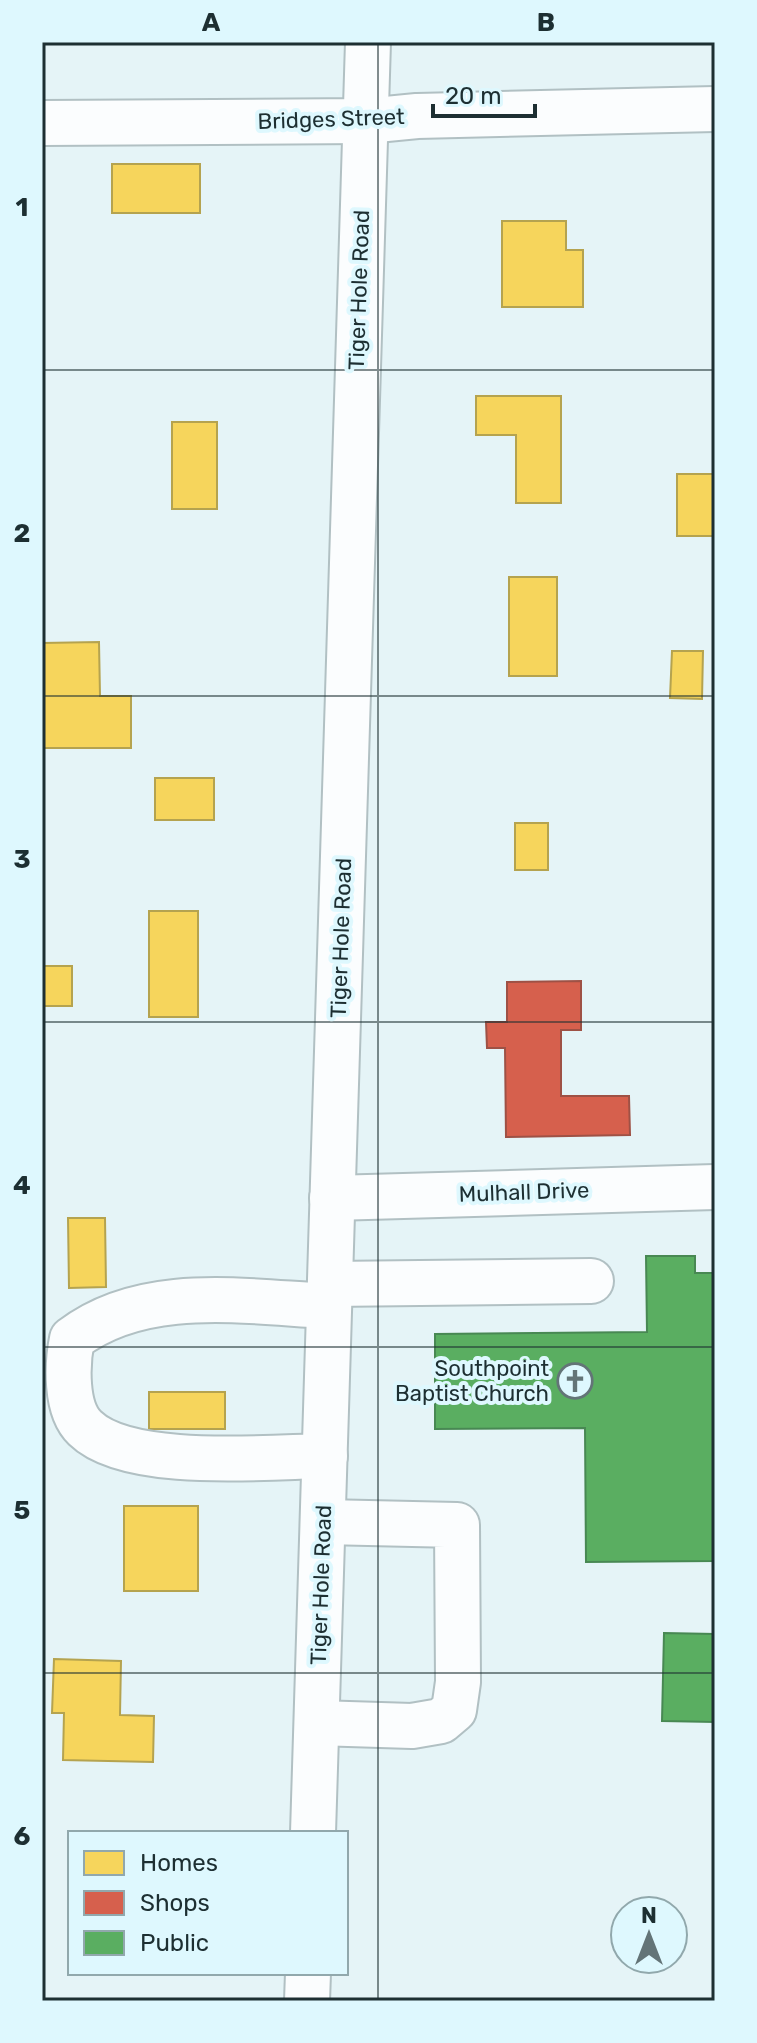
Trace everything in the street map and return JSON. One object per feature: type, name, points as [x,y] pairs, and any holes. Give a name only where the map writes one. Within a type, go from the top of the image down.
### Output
[{"type":"street","name":"Tiger Hole Road","points":[[313,1831],[368,42]]},
{"type":"street","name":"Bridges Street","points":[[42,123],[366,121],[417,116],[715,109]]},
{"type":"street","name":"Mulhall Drive","points":[[332,1198],[715,1187]]},
{"type":"street","points":[[325,1456],[182,1457],[118,1449],[83,1427],[71,1399],[68,1360],[72,1339],[94,1322],[157,1303],[591,1281]]},
{"type":"street","points":[[317,1723],[412,1726],[441,1721],[454,1710],[458,1682],[457,1525],[324,1522]]},
{"type":"street","points":[[307,2001],[308,1975]]},
{"type":"building: Homes","points":[[112,164],[200,164],[200,213],[112,213]]},
{"type":"building: Homes","points":[[502,221],[566,221],[566,250],[583,250],[583,307],[502,307]]},
{"type":"building: Homes","points":[[476,396],[561,396],[561,503],[516,503],[516,435],[476,435]]},
{"type":"building: Homes","points":[[172,422],[217,422],[217,509],[172,509]]},
{"type":"building: Homes","points":[[677,474],[715,474],[715,536],[677,536]]},
{"type":"building: Homes","points":[[509,577],[557,577],[557,676],[509,676]]},
{"type":"building: Homes","points":[[99,642],[100,696],[131,696],[131,748],[42,748],[42,643]]},
{"type":"building: Homes","points":[[672,651],[703,651],[702,699],[670,698]]},
{"type":"building: Homes","points":[[155,778],[214,778],[214,820],[155,820]]},
{"type":"building: Homes","points":[[515,823],[548,823],[548,870],[515,870]]},
{"type":"building: Homes","points":[[149,911],[198,911],[198,1017],[149,1017]]},
{"type":"building: Homes","points":[[42,966],[72,966],[72,1006],[42,1006]]},
{"type":"building: Homes","points":[[68,1218],[105,1218],[106,1287],[69,1288]]},
{"type":"building: Homes","points":[[149,1392],[225,1392],[225,1429],[149,1429]]},
{"type":"building: Homes","points":[[124,1506],[198,1506],[198,1591],[124,1591]]},
{"type":"building: Homes","points":[[54,1659],[121,1661],[120,1715],[154,1716],[153,1762],[63,1760],[64,1713],[52,1713]]},
{"type":"building: Shops","points":[[581,981],[581,1030],[561,1030],[561,1096],[629,1096],[630,1135],[506,1137],[505,1048],[487,1048],[486,1022],[507,1022],[507,982]]},
{"type":"building: Public","name":"Southpoint Baptist Church","points":[[646,1256],[695,1256],[695,1273],[715,1273],[715,1561],[586,1562],[585,1428],[435,1429],[435,1334],[647,1332]]},
{"type":"building: Public","points":[[664,1633],[715,1634],[715,1722],[662,1721]]},
{"type":"place","name":"Southpoint Baptist Church","points":[[575,1381]]}]
